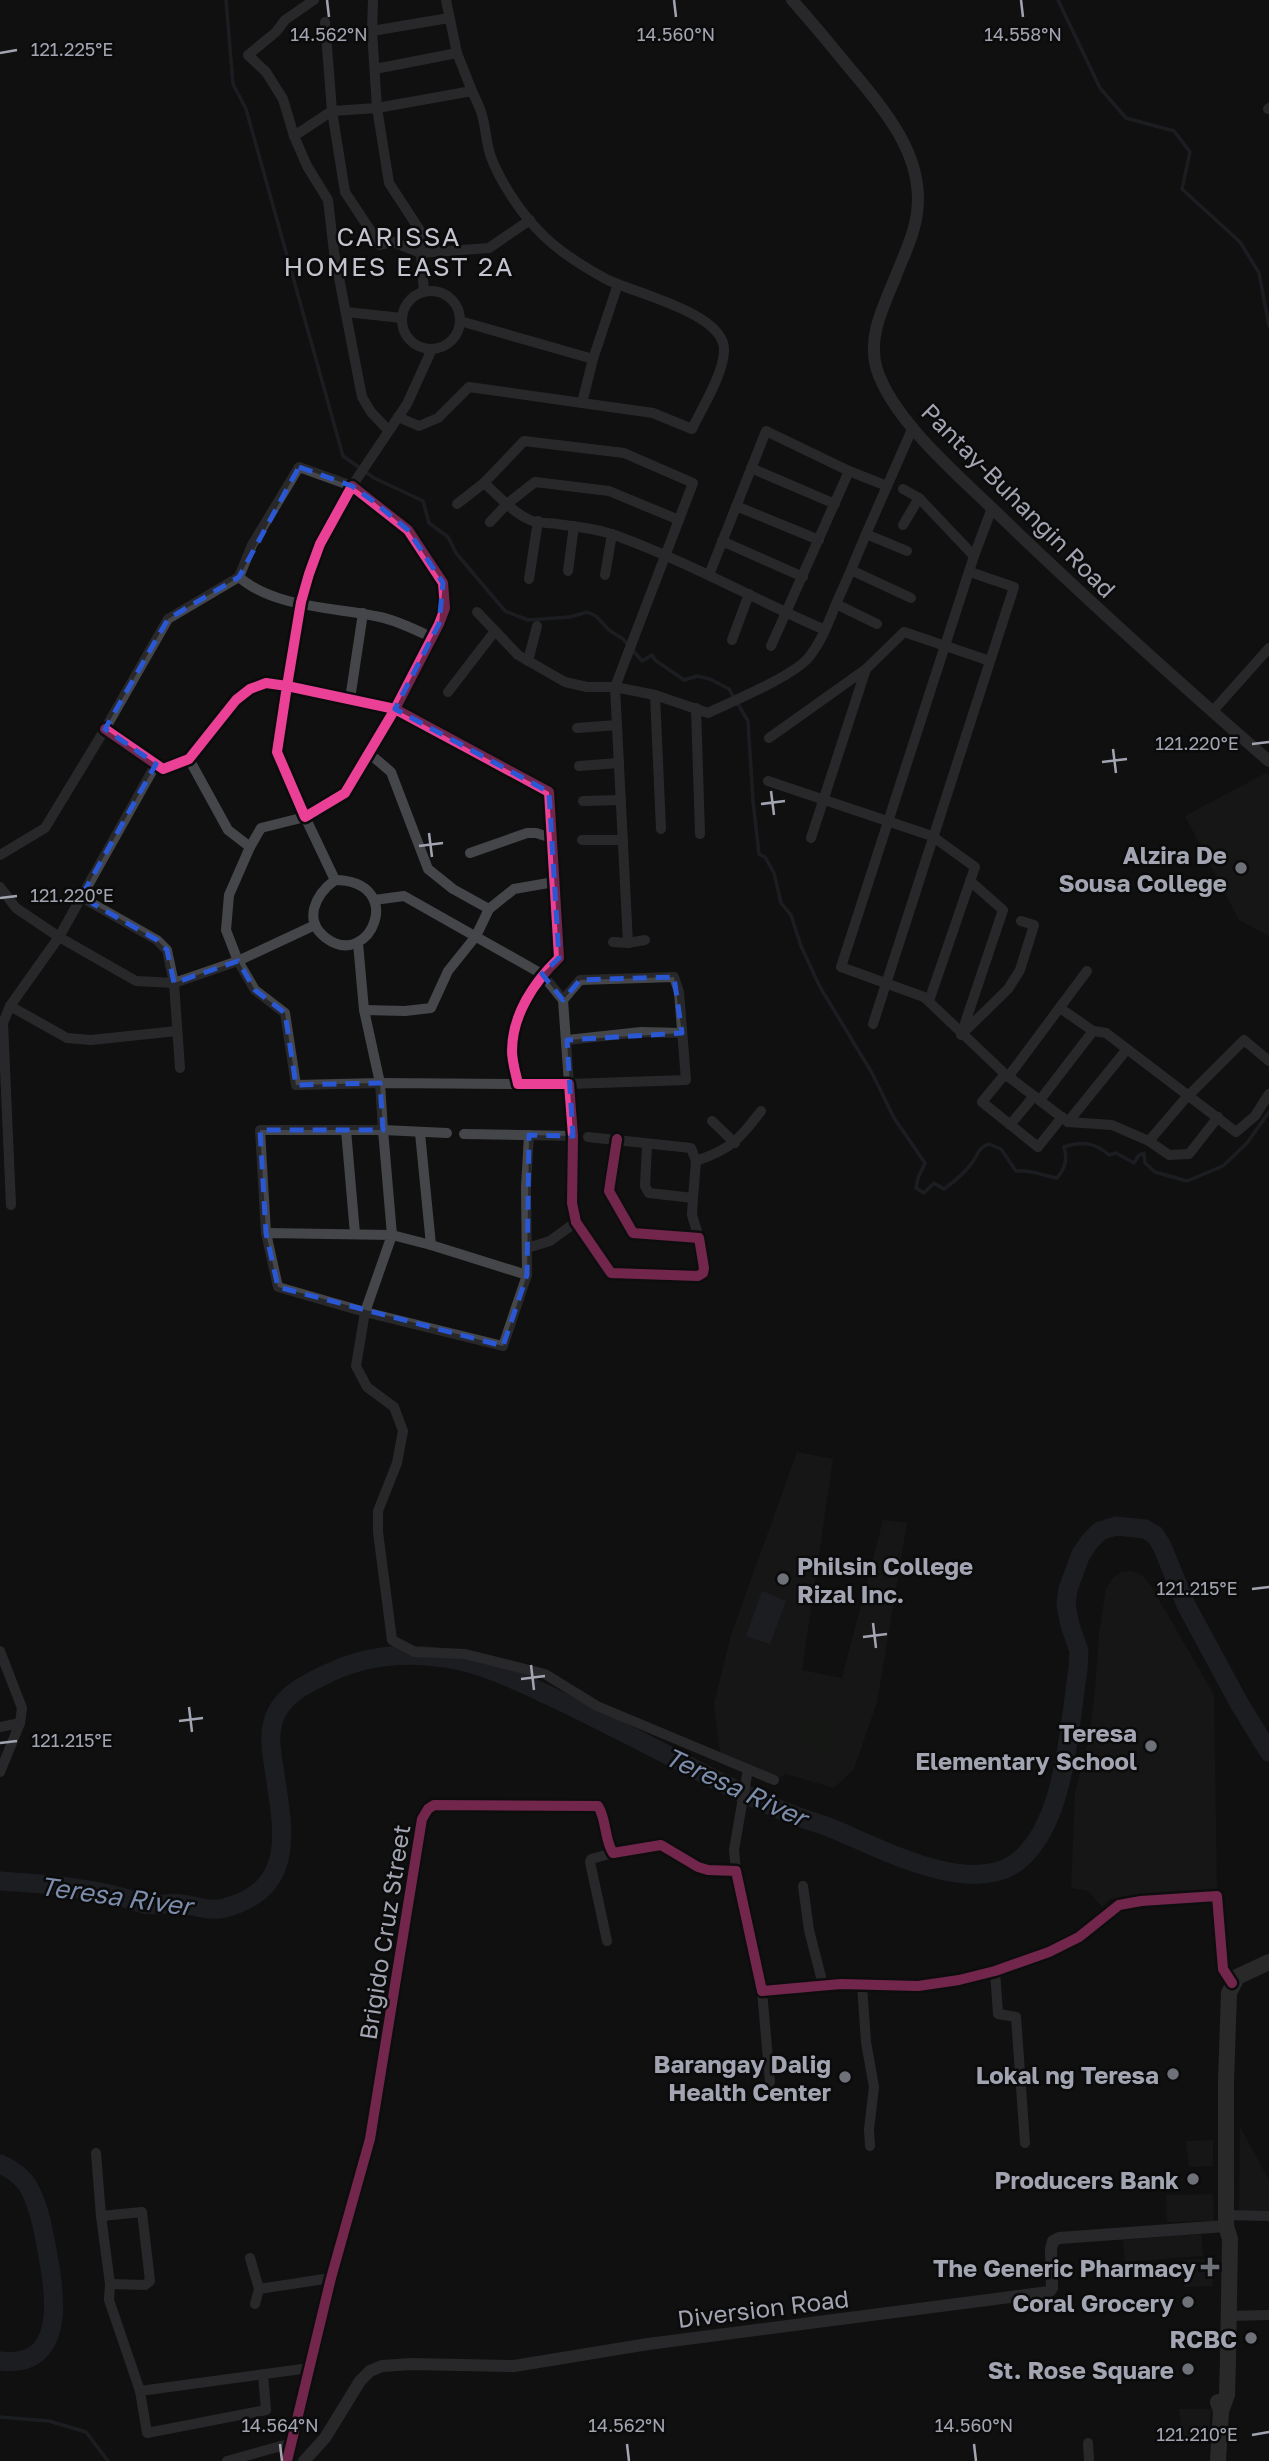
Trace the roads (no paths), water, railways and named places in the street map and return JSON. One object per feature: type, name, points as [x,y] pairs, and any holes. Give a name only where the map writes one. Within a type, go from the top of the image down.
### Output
[{"type":"main road","points":[[1221,2412],[1227,2396],[1229,2316],[1226,2073],[1228,2008],[1232,1983],[1242,1974],[1269,1962]]},
{"type":"main road","points":[[1219,2461],[1221,2412],[1217,2396],[1221,2239],[1227,2220]]},
{"type":"street","points":[[314,0],[285,20],[276,32],[248,55],[266,72],[284,99],[294,136],[307,166],[328,200],[334,252],[362,397],[371,412],[388,430]]},
{"type":"street","points":[[373,0],[372,30],[377,108],[388,183],[419,229],[424,292]]},
{"type":"street","points":[[398,417],[419,426],[438,418],[469,387],[653,413],[692,429],[720,369],[725,348],[715,329],[696,314],[618,284],[584,266],[550,241],[530,220],[502,180],[492,159],[482,114],[457,53],[446,0]]},
{"type":"street","name":"Pantay-Buhangin Road","points":[[793,1],[886,111],[910,155],[918,211],[914,230],[877,323],[873,356],[878,373],[889,392],[913,427],[992,508],[1212,712],[1269,761]]},
{"type":"street","points":[[372,30],[449,18]]},
{"type":"street","points":[[325,22],[332,111],[345,192],[380,245],[393,242],[421,253],[489,248],[530,220]]},
{"type":"street","points":[[375,69],[457,53]]},
{"type":"street","points":[[294,136],[332,111],[377,108],[472,91]]},
{"type":"street","points":[[582,403],[593,359],[618,284]]},
{"type":"street","points":[[424,292],[441,292],[448,296],[459,311],[458,333],[450,342],[432,349],[422,348],[412,342],[404,330],[402,318],[410,300],[424,292]]},
{"type":"street","points":[[346,312],[402,318]]},
{"type":"street","points":[[460,321],[593,359]]},
{"type":"street","points":[[335,880],[277,752],[301,603],[320,544],[355,482],[407,404],[432,349]]},
{"type":"street","points":[[477,612],[518,655],[565,682],[587,687],[615,687],[655,695],[708,713],[807,660],[825,629],[913,427]]},
{"type":"street","points":[[709,575],[766,431],[887,486]]},
{"type":"street","points":[[457,504],[484,483],[524,440],[624,453],[693,483],[615,687],[628,943]]},
{"type":"street","points":[[0,855],[45,828],[105,729],[167,618],[239,577],[252,545],[299,467],[355,482],[408,530],[443,583],[445,608],[395,709],[345,793],[305,817],[261,828],[229,895],[226,930],[238,961],[255,990],[285,1013],[296,1085],[569,1084],[685,1080],[679,992],[674,977],[580,981],[563,1000]]},
{"type":"street","points":[[751,468],[835,504]]},
{"type":"street","points":[[771,646],[849,471]]},
{"type":"street","points":[[490,523],[535,482],[609,491],[679,520]]},
{"type":"street","points":[[484,483],[507,505],[531,521],[596,529],[612,534],[666,555],[825,629]]},
{"type":"street","points":[[903,489],[919,498],[974,556]]},
{"type":"street","points":[[903,524],[919,498]]},
{"type":"street","points":[[736,506],[820,540]]},
{"type":"street","points":[[992,508],[841,967],[924,997],[961,1035],[1065,1120],[1112,1125],[1149,1141],[1169,1155],[1189,1154],[1218,1117]]},
{"type":"street","points":[[529,579],[538,521]]},
{"type":"street","points":[[568,571],[574,526]]},
{"type":"street","points":[[606,575],[612,534]]},
{"type":"street","points":[[866,534],[907,551]]},
{"type":"street","points":[[722,541],[803,577]]},
{"type":"street","points":[[851,570],[911,598]]},
{"type":"street","points":[[873,1024],[1014,587],[970,572]]},
{"type":"street","points":[[239,577],[253,589],[272,597],[363,613],[404,624],[430,637]]},
{"type":"street","points":[[732,640],[749,594]]},
{"type":"street","points":[[836,604],[877,624]]},
{"type":"street","points":[[350,699],[363,613]]},
{"type":"street","points":[[528,661],[537,626]]},
{"type":"street","points":[[448,692],[495,631]]},
{"type":"street","points":[[769,738],[866,669],[904,632],[990,661]]},
{"type":"street","points":[[1212,712],[1269,648]]},
{"type":"street","points":[[811,838],[866,669]]},
{"type":"street","points":[[105,729],[163,769],[189,758],[236,700],[250,689],[266,684],[287,686],[395,709],[550,792],[559,958],[542,974],[517,1016],[512,1051],[517,1084]]},
{"type":"street","points":[[655,695],[661,829]]},
{"type":"street","points":[[696,708],[700,834]]},
{"type":"street","points":[[577,728],[617,725]]},
{"type":"street","points":[[369,754],[391,772],[428,869],[453,889],[489,909]]},
{"type":"street","points":[[189,758],[228,830],[250,848]]},
{"type":"street","points":[[579,766],[619,763]]},
{"type":"street","points":[[10,1205],[4,1023],[10,1006],[59,937],[156,764]]},
{"type":"street","points":[[768,781],[932,836],[975,867],[929,1001]]},
{"type":"street","points":[[583,802],[621,800]]},
{"type":"street","points":[[470,853],[527,833],[552,838]]},
{"type":"street","points":[[582,840],[623,840]]},
{"type":"street","points":[[335,880],[351,881],[365,887],[374,900],[376,918],[371,933],[358,943],[340,945],[326,938],[315,925],[313,908],[323,889],[335,880]]},
{"type":"street","points":[[961,1035],[1003,910],[970,881]]},
{"type":"street","points":[[364,1010],[405,1011],[431,1008],[448,971],[476,936],[489,909],[514,889],[554,882]]},
{"type":"street","points":[[0,887],[16,908],[59,937],[136,981],[174,983],[238,961],[315,925]]},
{"type":"street","points":[[374,900],[404,896],[542,974],[563,1000],[573,1136],[572,1203],[576,1222],[611,1273],[698,1276],[703,1273],[699,1238],[692,1215],[696,1161],[691,1148],[588,1137]]},
{"type":"street","points":[[81,897],[156,940],[167,950],[174,983],[180,1068]]},
{"type":"street","points":[[961,1035],[1008,989],[1020,970],[1034,925],[1021,921]]},
{"type":"street","points":[[613,943],[645,940]]},
{"type":"street","points":[[358,943],[364,1010],[380,1083],[392,1235],[365,1312],[356,1366],[367,1387],[394,1407],[403,1431],[397,1463],[378,1511],[392,1640],[415,1652],[465,1654],[545,1674],[597,1706],[748,1775],[774,1780]]},
{"type":"street","points":[[1087,971],[1007,1075],[982,1102],[1038,1147],[1127,1049]]},
{"type":"street","points":[[10,1006],[67,1038],[91,1040],[177,1031]]},
{"type":"street","points":[[1060,1008],[1093,1031],[1106,1033],[1236,1132],[1255,1116],[1269,1094]]},
{"type":"street","points":[[1010,1125],[1037,1098],[1093,1031]]},
{"type":"street","points":[[567,1040],[641,1032],[682,1033]]},
{"type":"street","points":[[1149,1141],[1244,1041],[1269,1061]]},
{"type":"street","points":[[696,1161],[721,1153],[735,1143],[761,1111]]},
{"type":"street","points":[[712,1121],[735,1143]]},
{"type":"street","points":[[447,1133],[260,1130],[266,1233],[278,1287],[365,1312],[503,1346],[527,1275],[526,1187],[529,1135]]},
{"type":"street","points":[[346,1130],[355,1234]]},
{"type":"street","points":[[420,1133],[431,1245]]},
{"type":"street","points":[[464,1134],[573,1136]]},
{"type":"street","points":[[617,1139],[609,1191],[633,1233],[699,1238]]},
{"type":"street","points":[[648,1144],[645,1185],[649,1193],[693,1198]]},
{"type":"street","points":[[527,1248],[550,1241],[576,1222]]},
{"type":"street","points":[[266,1233],[392,1235],[527,1275]]},
{"type":"street","points":[[0,1651],[5,1679],[22,1708],[20,1723],[0,1772]]},
{"type":"street","points":[[0,1727],[20,1723]]},
{"type":"street","points":[[748,1775],[734,1850],[736,1871],[762,1991],[771,2081]]},
{"type":"street","name":"Brigido Cruz Street","points":[[287,2461],[331,2278],[370,2139],[422,1819],[428,1809],[441,1805],[598,1806],[608,1846],[613,1853]]},
{"type":"street","points":[[607,1941],[591,1859],[661,1845],[698,1867],[736,1871]]},
{"type":"street","points":[[803,1886],[809,1930],[823,1985]]},
{"type":"street","points":[[762,1991],[823,1985],[918,1986],[959,1980],[995,1971],[1049,1952],[1079,1937],[1119,1905],[1217,1896],[1223,1969],[1232,1983]]},
{"type":"street","points":[[995,1971],[998,2014],[1016,2017],[1024,2143]]},
{"type":"street","points":[[862,1985],[866,2042],[874,2087],[869,2129],[870,2146]]},
{"type":"street","points":[[96,2154],[110,2284],[109,2300],[140,2391],[147,2433],[266,2410],[262,2375]]},
{"type":"street","points":[[101,2216],[142,2212],[150,2281],[145,2285],[110,2284]]},
{"type":"street","points":[[1227,2220],[1269,2216]]},
{"type":"street","name":"Diversion Road","points":[[304,2461],[324,2438],[360,2381],[370,2371],[382,2366],[514,2366],[648,2344],[1049,2292],[1052,2288],[1051,2249],[1053,2241],[1059,2238],[1227,2220]]},
{"type":"street","points":[[250,2258],[259,2289],[255,2304]]},
{"type":"street","points":[[259,2289],[331,2278]]},
{"type":"street","points":[[1229,2316],[1269,2315]]},
{"type":"street","points":[[140,2391],[309,2368]]},
{"type":"street","points":[[227,2461],[292,2443]]},
{"type":"street","points":[[1088,2443],[1089,2461]]},
{"type":"waterway","points":[[226,0],[233,84],[246,109],[343,456],[374,478],[423,501],[429,523],[448,537],[456,553],[505,611],[528,620],[570,617],[587,612],[596,616],[609,630],[623,639],[642,661],[652,655],[684,680],[697,676],[710,679],[729,689],[748,721],[759,854],[765,857],[774,873],[781,903],[791,915],[801,946],[820,987],[872,1073],[894,1118],[925,1163],[916,1188],[924,1193],[934,1183],[944,1189],[968,1168],[981,1148],[989,1144],[1001,1149],[1016,1171],[1057,1178],[1065,1164],[1064,1147],[1082,1143],[1098,1147],[1109,1155],[1116,1153],[1134,1163],[1139,1155],[1144,1153],[1145,1163],[1155,1172],[1187,1181],[1223,1166],[1247,1143],[1269,1112]]},
{"type":"waterway","points":[[1058,0],[1100,88],[1126,118],[1174,131],[1190,152],[1182,189],[1240,242],[1259,273],[1269,326]]},
{"type":"waterway","name":"Teresa River","points":[[0,1881],[71,1887],[150,1905],[177,1904],[219,1909],[248,1899],[264,1887],[274,1873],[280,1856],[281,1818],[271,1742],[272,1726],[278,1710],[295,1692],[331,1672],[359,1662],[402,1655],[446,1658],[502,1674],[754,1798],[901,1858],[951,1872],[976,1874],[998,1871],[1017,1862],[1033,1845],[1046,1824],[1055,1799],[1068,1745],[1078,1669],[1079,1651],[1066,1605],[1068,1589],[1081,1554],[1090,1541],[1100,1531],[1116,1526],[1145,1529],[1155,1535],[1186,1605],[1269,1752]]},
{"type":"waterway","name":"Teresa River","points":[[0,2164],[23,2180],[36,2204],[53,2291],[51,2327],[46,2342],[36,2354],[21,2361],[0,2361]]},
{"type":"waterway","points":[[0,2417],[49,2421],[86,2432],[108,2461]]},
{"type":"place","name":"Alzira De Sousa College","points":[[1241,868]]},
{"type":"place","name":"Philsin College Rizal Inc.","points":[[783,1579]]},
{"type":"place","name":"Teresa Elementary School","points":[[1151,1746]]},
{"type":"place","name":"Lokal ng Teresa","points":[[1173,2074]]},
{"type":"place","name":"Barangay Dalig Health Center","points":[[845,2077]]},
{"type":"place","name":"Producers Bank","points":[[1193,2179]]},
{"type":"place","name":"The Generic Pharmacy","points":[[1210,2267]]},
{"type":"place","name":"Coral Grocery","points":[[1188,2302]]},
{"type":"place","name":"RCBC","points":[[1251,2338]]},
{"type":"place","name":"St. Rose Square","points":[[1188,2369]]},
{"type":"district","name":"CARISSA HOMES EAST 2A","points":[[399,251]]}]
